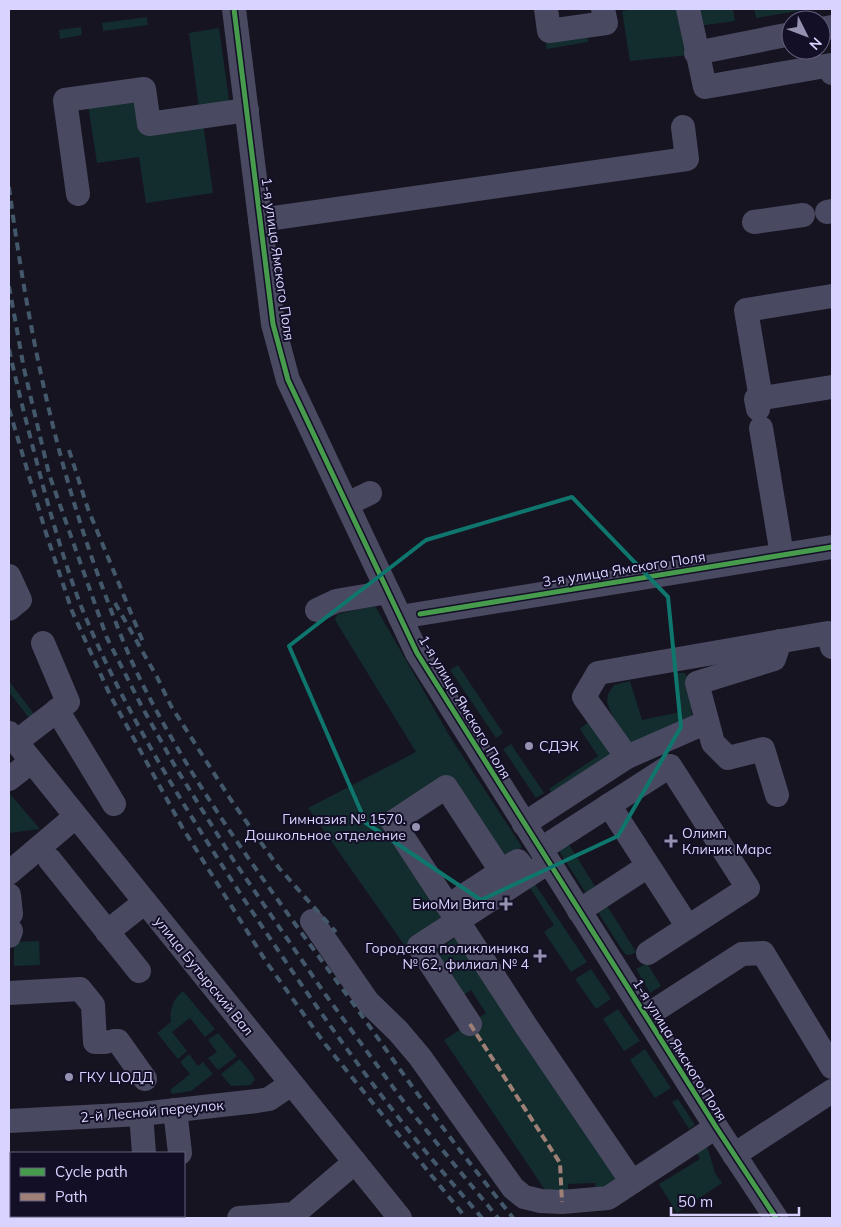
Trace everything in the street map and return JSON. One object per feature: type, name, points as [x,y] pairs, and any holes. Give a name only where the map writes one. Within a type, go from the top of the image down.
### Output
[{"type":"street","name":"1-я улица Ямского Поля","points":[[234,9],[273,324],[279,353],[288,380],[417,653],[775,1218]]},
{"type":"street","points":[[546,9],[549,31],[606,23],[603,9]]},
{"type":"street","points":[[688,9],[705,88],[831,65],[832,73]]},
{"type":"street","points":[[696,52],[781,36]]},
{"type":"street","points":[[78,194],[65,100],[144,89],[149,124],[247,110]]},
{"type":"street","points":[[260,220],[687,159],[683,127]]},
{"type":"street","points":[[754,222],[803,215]]},
{"type":"street","points":[[782,555],[746,310],[832,296]]},
{"type":"street","points":[[760,412],[832,387]]},
{"type":"street","points":[[347,504],[370,493]]},
{"type":"street","name":"3-я улица Ямского Поля","points":[[400,617],[832,547]]},
{"type":"street","points":[[9,576],[20,600],[9,609]]},
{"type":"street","points":[[317,610],[336,601],[388,592]]},
{"type":"street","points":[[627,757],[584,697],[598,673],[828,633],[832,648]]},
{"type":"street","points":[[777,794],[763,749],[728,758],[713,743],[697,684],[774,659],[780,641]]},
{"type":"street","points":[[12,737],[68,702],[43,643]]},
{"type":"street","points":[[57,710],[114,804]]},
{"type":"street","points":[[524,824],[627,757],[707,722]]},
{"type":"street","name":"улица Бутырский Вал","points":[[12,737],[400,1218]]},
{"type":"street","points":[[9,779],[31,762]]},
{"type":"street","points":[[453,913],[528,874],[545,856],[609,805],[670,766],[748,888],[648,953]]},
{"type":"street","points":[[501,871],[446,788],[392,822],[526,1026],[632,1182]]},
{"type":"street","points":[[609,805],[688,927]]},
{"type":"street","points":[[9,873],[75,817]]},
{"type":"street","points":[[50,860],[139,971]]},
{"type":"street","points":[[470,1024],[419,946],[501,871],[518,862],[528,874]]},
{"type":"street","points":[[579,911],[648,866]]},
{"type":"street","points":[[107,932],[145,902]]},
{"type":"street","points":[[312,922],[368,1002],[398,1031],[420,1057],[517,1192],[531,1200],[540,1201],[562,1202],[608,1198]]},
{"type":"street","points":[[646,1016],[742,954],[763,953],[832,1067]]},
{"type":"street","points":[[9,993],[80,989],[93,1005],[95,1042],[118,1041],[145,1079]]},
{"type":"street","name":"2-й Лесной переулок","points":[[9,1121],[141,1114],[257,1101],[269,1099],[291,1084]]},
{"type":"street","points":[[734,1155],[832,1091]]},
{"type":"street","points":[[175,1110],[180,1152]]},
{"type":"street","points":[[141,1114],[144,1152]]},
{"type":"street","points":[[590,1214],[608,1198],[716,1127]]},
{"type":"street","points":[[239,1218],[294,1214],[355,1162]]},
{"type":"street","points":[[142,1218],[151,1217]]},
{"type":"highlighted area","points":[[572,497],[668,597],[681,727],[618,836],[481,900],[366,823],[289,646],[426,540]]},
{"type":"green space","points":[[634,9],[733,9],[735,21],[684,28],[689,55],[630,61],[622,11]]},
{"type":"green space","points":[[754,9],[809,9],[781,10],[781,14],[756,18]]},
{"type":"green space","points":[[147,17],[148,25],[103,31],[102,23]]},
{"type":"green space","points":[[81,27],[82,35],[60,39],[59,30]]},
{"type":"green space","points":[[219,28],[230,107],[199,108],[189,33]]},
{"type":"green space","points":[[587,33],[588,42],[547,49],[545,40]]},
{"type":"green space","points":[[136,98],[141,131],[203,123],[213,193],[146,203],[139,157],[97,163],[88,105]]},
{"type":"green space","name":"Гимназия № 1570. Дошкольное отделение","points":[[375,606],[449,735],[522,847],[503,860],[445,778],[382,817],[448,918],[405,946],[308,808],[416,752],[335,620],[337,614]]},
{"type":"green space","points":[[458,665],[503,733],[496,738],[450,670]]},
{"type":"green space","points":[[674,673],[684,673],[689,678],[692,716],[633,746],[620,735],[607,702],[608,694],[614,685],[630,681],[642,720],[680,712]]},
{"type":"green space","points":[[9,681],[34,714],[29,718],[9,692]]},
{"type":"green space","points":[[592,722],[614,754],[555,797],[549,789],[598,756],[580,729],[587,723]]},
{"type":"green space","points":[[511,744],[544,793],[536,798],[503,749]]},
{"type":"green space","points":[[10,794],[40,829],[9,833]]},
{"type":"green space","points":[[566,840],[636,952],[630,955],[624,953],[556,846]]},
{"type":"green space","points":[[535,884],[587,962],[571,972],[544,932],[554,925],[530,888]]},
{"type":"green space","points":[[457,938],[617,1179],[596,1193],[595,1183],[568,1184],[568,1195],[549,1196],[444,1040],[486,1013],[471,990],[459,998],[434,952]]},
{"type":"green space","points":[[39,941],[40,965],[14,966],[14,942]]},
{"type":"green space","points":[[647,963],[661,986],[650,993],[636,969]]},
{"type":"green space","points":[[591,969],[611,999],[596,1009],[575,979]]},
{"type":"green space","points":[[183,991],[215,1029],[205,1037],[190,1018],[172,1032],[187,1051],[178,1059],[157,1033],[171,1022],[172,1005]]},
{"type":"green space","points":[[618,1009],[640,1041],[624,1051],[603,1019]]},
{"type":"green space","points":[[218,1033],[237,1056],[218,1070],[208,1058],[217,1052],[208,1040]]},
{"type":"green space","points":[[645,1049],[671,1088],[655,1098],[630,1060]]},
{"type":"green space","points":[[189,1054],[198,1066],[203,1062],[213,1074],[191,1091],[172,1094],[170,1090],[190,1074],[180,1062]]},
{"type":"green space","points":[[240,1059],[255,1080],[250,1085],[231,1086],[221,1074]]},
{"type":"green space","points":[[678,1099],[695,1125],[689,1129],[672,1102]]},
{"type":"green space","points":[[706,1143],[715,1173],[722,1183],[677,1213],[659,1184],[700,1159],[695,1150]]},
{"type":"railway","points":[[9,187],[24,289],[56,439],[85,537],[102,586],[139,677],[166,728],[235,839],[412,1087],[513,1218]]},
{"type":"railway","points":[[9,286],[24,369],[49,474],[107,638],[141,705],[176,768],[234,861],[325,994],[409,1109],[498,1218]]},
{"type":"railway","points":[[9,349],[43,486],[70,576],[97,643],[132,715],[193,819],[301,984],[393,1110],[482,1218]]},
{"type":"railway","points":[[9,409],[46,533],[72,611],[110,695],[182,827],[267,963],[325,1044],[466,1218]]},
{"type":"railway","points":[[69,450],[88,509],[143,642]]},
{"type":"railway","points":[[115,603],[157,677],[171,706],[231,800],[279,868],[336,932]]},
{"type":"marked path","points":[[470,1024],[560,1163],[562,1202]]},
{"type":"cycle path","points":[[234,9],[273,324],[288,380],[417,653],[716,1127],[776,1218]]},
{"type":"cycle path","points":[[420,614],[832,547]]},
{"type":"place","name":"СДЭК","points":[[529,746]]},
{"type":"place","name":"Гимназия № 1570. Дошкольное отделение","points":[[416,827]]},
{"type":"place","name":"Олимп Клиник Марс","points":[[671,841]]},
{"type":"place","name":"БиоМи Вита","points":[[506,904]]},
{"type":"place","name":"Городская поликлиника № 62, филиал № 4","points":[[540,956]]},
{"type":"place","name":"ГКУ ЦОДД","points":[[69,1077]]}]
